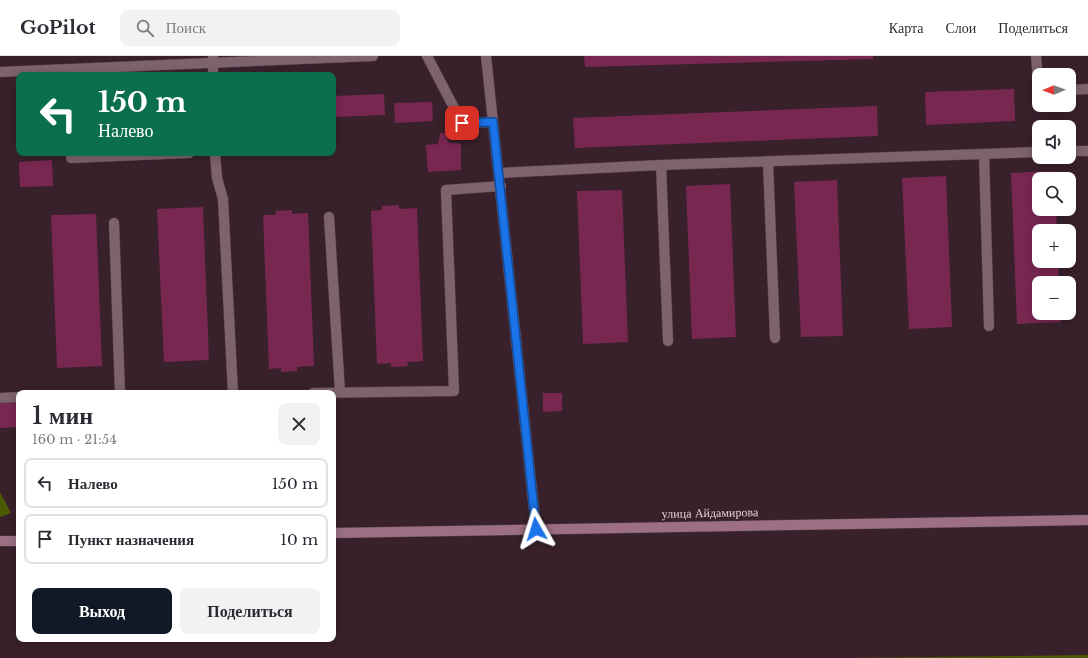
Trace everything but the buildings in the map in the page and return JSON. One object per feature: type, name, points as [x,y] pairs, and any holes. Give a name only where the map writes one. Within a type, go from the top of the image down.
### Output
[{"type":"main road","name":"улица Айдамирова","points":[[336,534],[536,529],[1088,520]]},
{"type":"main road","points":[[0,541],[16,541]]},
{"type":"lane","points":[[0,72],[213,60],[373,56]]},
{"type":"lane","points":[[427,56],[462,123],[493,122]]},
{"type":"lane","points":[[486,56],[501,186],[536,529]]},
{"type":"lane","points":[[1036,56],[1037,68]]},
{"type":"lane","points":[[213,60],[213,72]]},
{"type":"lane","points":[[1076,90],[1088,89]]},
{"type":"lane","points":[[1076,151],[1088,151]]},
{"type":"lane","points":[[499,173],[661,165],[1032,152]]},
{"type":"lane","points":[[984,154],[989,326]]},
{"type":"lane","points":[[71,158],[118,156]]},
{"type":"lane","points":[[215,156],[217,178],[223,199],[233,390]]},
{"type":"lane","points":[[768,162],[775,338]]},
{"type":"lane","points":[[661,165],[668,341]]},
{"type":"lane","points":[[336,392],[454,391],[446,190],[501,186]]},
{"type":"lane","points":[[330,217],[340,392]]},
{"type":"lane","points":[[114,223],[120,390]]},
{"type":"lane","points":[[0,398],[16,397]]},
{"type":"green space","points":[[0,492],[11,513],[0,517]]},
{"type":"green space","points":[[1088,655],[1088,658],[852,658]]},
{"type":"route","points":[[462,123],[493,122],[501,186],[536,529]]}]
